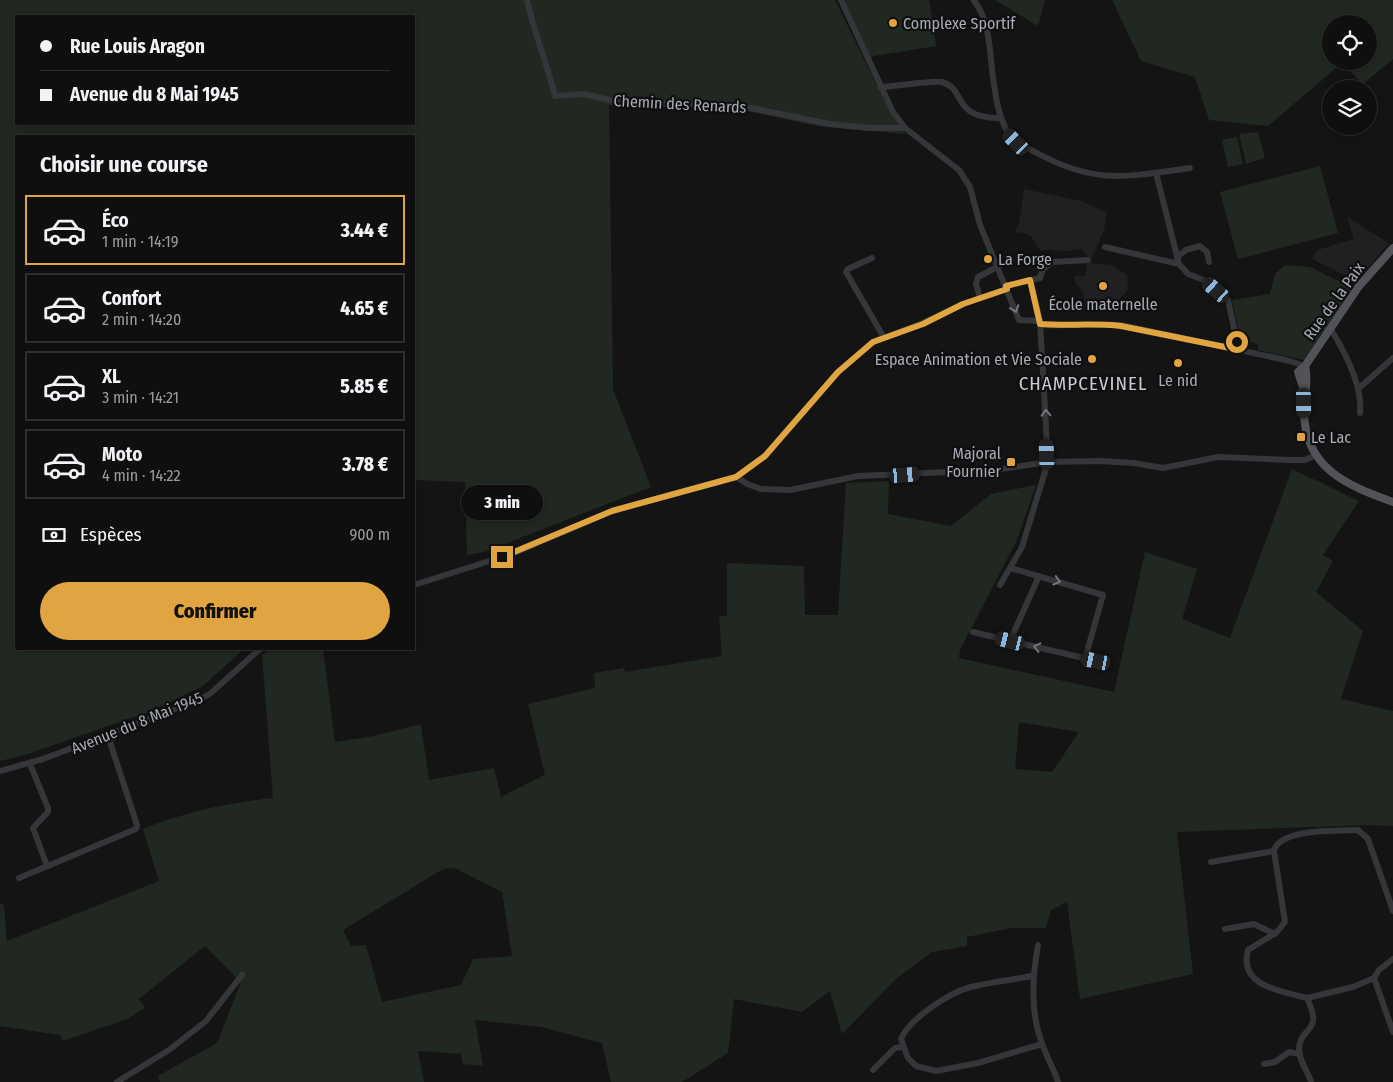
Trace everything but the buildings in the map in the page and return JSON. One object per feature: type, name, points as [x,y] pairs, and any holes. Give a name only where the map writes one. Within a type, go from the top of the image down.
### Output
[{"type":"main road","name":"Rue de la Paix","points":[[1298,372],[1305,366],[1363,281],[1393,248]]},
{"type":"main road","points":[[1305,366],[1305,426],[1316,455],[1331,473],[1349,486],[1393,502]]},
{"type":"main road","points":[[1298,372],[1304,395]]},
{"type":"street","name":"Chemin des Renards","points":[[527,0],[532,24],[544,54],[555,96],[584,94],[627,104],[731,104],[830,124],[869,128],[905,128]]},
{"type":"street","points":[[841,0],[880,87],[905,128],[959,170],[965,178],[980,225],[999,266],[1019,320],[1071,326],[1102,324],[1121,326],[1235,349],[1305,366]]},
{"type":"street","points":[[974,1],[982,12],[997,108],[1009,135],[1016,142],[1053,162],[1090,175],[1120,177],[1190,168]]},
{"type":"street","points":[[880,87],[942,82],[954,90],[962,107],[971,114],[980,118],[1001,118]]},
{"type":"street","points":[[1156,173],[1178,261],[1188,274],[1204,280],[1228,300],[1237,342],[1235,349]]},
{"type":"street","points":[[1178,261],[1186,250],[1200,246],[1207,252],[1209,262]]},
{"type":"street","points":[[1104,247],[1178,261]]},
{"type":"street","points":[[872,258],[848,269],[846,272],[883,336]]},
{"type":"street","points":[[415,585],[514,553],[612,511],[736,477],[773,448],[838,372],[873,342],[883,336],[923,324],[1006,287],[1040,278],[1043,269],[1053,262],[1088,260]]},
{"type":"street","points":[[980,298],[976,284],[978,277],[999,266]]},
{"type":"street","points":[[1000,585],[1022,547],[1048,462],[1040,323],[1030,280]]},
{"type":"street","points":[[1330,328],[1358,389],[1361,400],[1360,413]]},
{"type":"street","points":[[1275,358],[1290,365],[1298,372]]},
{"type":"street","points":[[1358,389],[1393,358]]},
{"type":"street","points":[[736,477],[747,484],[761,489],[790,490],[858,476],[994,470],[1048,462],[1100,461],[1134,463],[1163,468],[1218,457],[1305,460],[1316,455]]},
{"type":"street","points":[[1010,568],[1103,595],[1085,659]]},
{"type":"street","points":[[1010,641],[1039,576]]},
{"type":"street","points":[[973,632],[1096,661]]},
{"type":"street","name":"Avenue du 8 Mai 1945","points":[[0,771],[30,764],[199,700],[211,693],[259,650]]},
{"type":"street","points":[[19,878],[136,829],[137,825],[108,736]]},
{"type":"street","points":[[30,764],[48,808],[48,812],[33,828],[47,866]]},
{"type":"street","points":[[1393,911],[1368,839],[1364,833],[1358,830],[1303,833],[1282,840],[1275,846],[1274,851],[1286,915],[1282,928],[1248,950],[1248,968],[1254,980],[1264,986],[1307,998],[1353,987],[1374,978],[1379,970],[1393,959]]},
{"type":"street","points":[[1211,862],[1274,851]]},
{"type":"street","points":[[1225,929],[1254,924],[1275,934]]},
{"type":"street","points":[[1038,946],[1032,976],[1035,1013],[1042,1044],[1058,1082]]},
{"type":"street","points":[[117,1082],[169,1050],[206,1021],[242,975]]},
{"type":"street","points":[[1032,976],[962,990],[916,1018],[904,1032],[901,1039],[902,1047],[916,1066],[936,1071],[978,1063],[1042,1044]]},
{"type":"street","points":[[1374,978],[1393,1032]]},
{"type":"street","points":[[1307,998],[1314,1019],[1311,1029],[1301,1041],[1300,1054],[1311,1082]]},
{"type":"street","points":[[873,1070],[895,1048],[902,1047]]},
{"type":"street","points":[[1264,1064],[1275,1062],[1288,1052],[1300,1054]]},
{"type":"shaded area","points":[[0,0],[835,0],[891,114],[905,134],[817,126],[737,109],[609,105],[613,389],[651,487],[484,552],[467,555],[465,482],[415,480],[415,135],[15,135],[15,650],[243,650],[203,686],[151,711],[25,755],[0,761]]},
{"type":"shaded area","name":"Complexe Sportif","points":[[843,0],[929,0],[936,46],[868,57]]},
{"type":"shaded area","points":[[995,0],[1045,0],[1038,26]]},
{"type":"shaded area","points":[[1112,0],[1393,0],[1393,59],[1368,80],[1359,80],[1349,70],[1377,70],[1377,15],[1322,15],[1322,70],[1334,70],[1268,126],[1209,120],[1195,77],[1141,61]]},
{"type":"shaded area","points":[[1258,132],[1265,158],[1246,164],[1239,134]]},
{"type":"shaded area","points":[[1237,137],[1243,164],[1228,167],[1222,140]]},
{"type":"shaded area","points":[[1320,166],[1338,233],[1238,259],[1220,192]]},
{"type":"shaded area","points":[[1024,189],[1082,201],[1107,213],[1104,230],[1092,258],[1089,258],[1081,249],[1069,251],[1040,250],[1031,236],[1021,232],[1016,233],[1015,229],[1019,224]]},
{"type":"shaded area","points":[[1347,217],[1389,243],[1357,281],[1312,259],[1317,250],[1354,239]]},
{"type":"shaded area","name":"École maternelle","points":[[1087,263],[1112,265],[1127,275],[1128,289],[1121,298],[1119,306],[1085,305],[1083,291],[1076,284],[1074,276],[1085,276]]},
{"type":"shaded area","points":[[1285,265],[1310,267],[1349,286],[1351,290],[1304,360],[1258,350],[1258,344],[1241,340],[1232,300],[1270,294],[1275,274]]},
{"type":"shaded area","points":[[1292,469],[1359,501],[1323,555],[1333,561],[1316,592],[1363,631],[1341,699],[1393,711],[1393,826],[1366,825],[1177,832],[1193,974],[1080,999],[1067,902],[1051,910],[1046,928],[1011,928],[967,937],[967,946],[932,952],[897,978],[842,1034],[830,991],[802,1012],[734,999],[728,1053],[682,1082],[611,1082],[602,1043],[541,1027],[475,1020],[483,1066],[463,1064],[461,1054],[418,1051],[424,1082],[160,1082],[158,1076],[217,1043],[241,982],[205,946],[139,999],[145,1008],[127,1019],[63,1041],[60,1035],[0,1026],[0,903],[4,905],[7,941],[159,881],[143,829],[207,809],[273,798],[262,655],[270,650],[323,650],[335,742],[374,736],[421,724],[429,780],[494,768],[501,797],[545,775],[528,704],[595,688],[594,673],[624,668],[625,672],[722,656],[719,617],[727,615],[727,563],[804,566],[805,615],[838,615],[846,483],[889,481],[888,514],[951,526],[991,494],[1036,485],[1017,540],[960,650],[959,658],[1114,692],[1145,552],[1197,569],[1182,619],[1230,638]],"holes":[[[1019,722],[1079,732],[1052,772],[1015,769]],[[455,868],[502,892],[512,956],[473,959],[461,985],[382,1002],[366,945],[351,946],[343,930],[443,869]]]},
{"type":"place","name":"Complexe Sportif","points":[[893,23]]},
{"type":"place","name":"La Forge","points":[[988,259]]},
{"type":"place","name":"École maternelle","points":[[1103,286]]},
{"type":"place","name":"Espace Animation et Vie Sociale","points":[[1092,359]]},
{"type":"place","name":"Le nid","points":[[1178,363]]},
{"type":"place","name":"Le Lac","points":[[1301,437]]},
{"type":"place","name":"Majoral Fournier","points":[[1011,462]]},
{"type":"district","name":"CHAMPCEVINEL","points":[[1083,383]]},
{"type":"route","points":[[502,557],[612,511],[736,477],[765,456],[838,372],[873,342],[883,336],[923,324],[963,304],[1007,289],[1006,286],[1021,281],[1030,280],[1040,324],[1071,326],[1102,324],[1121,326],[1235,349],[1237,342]]}]
